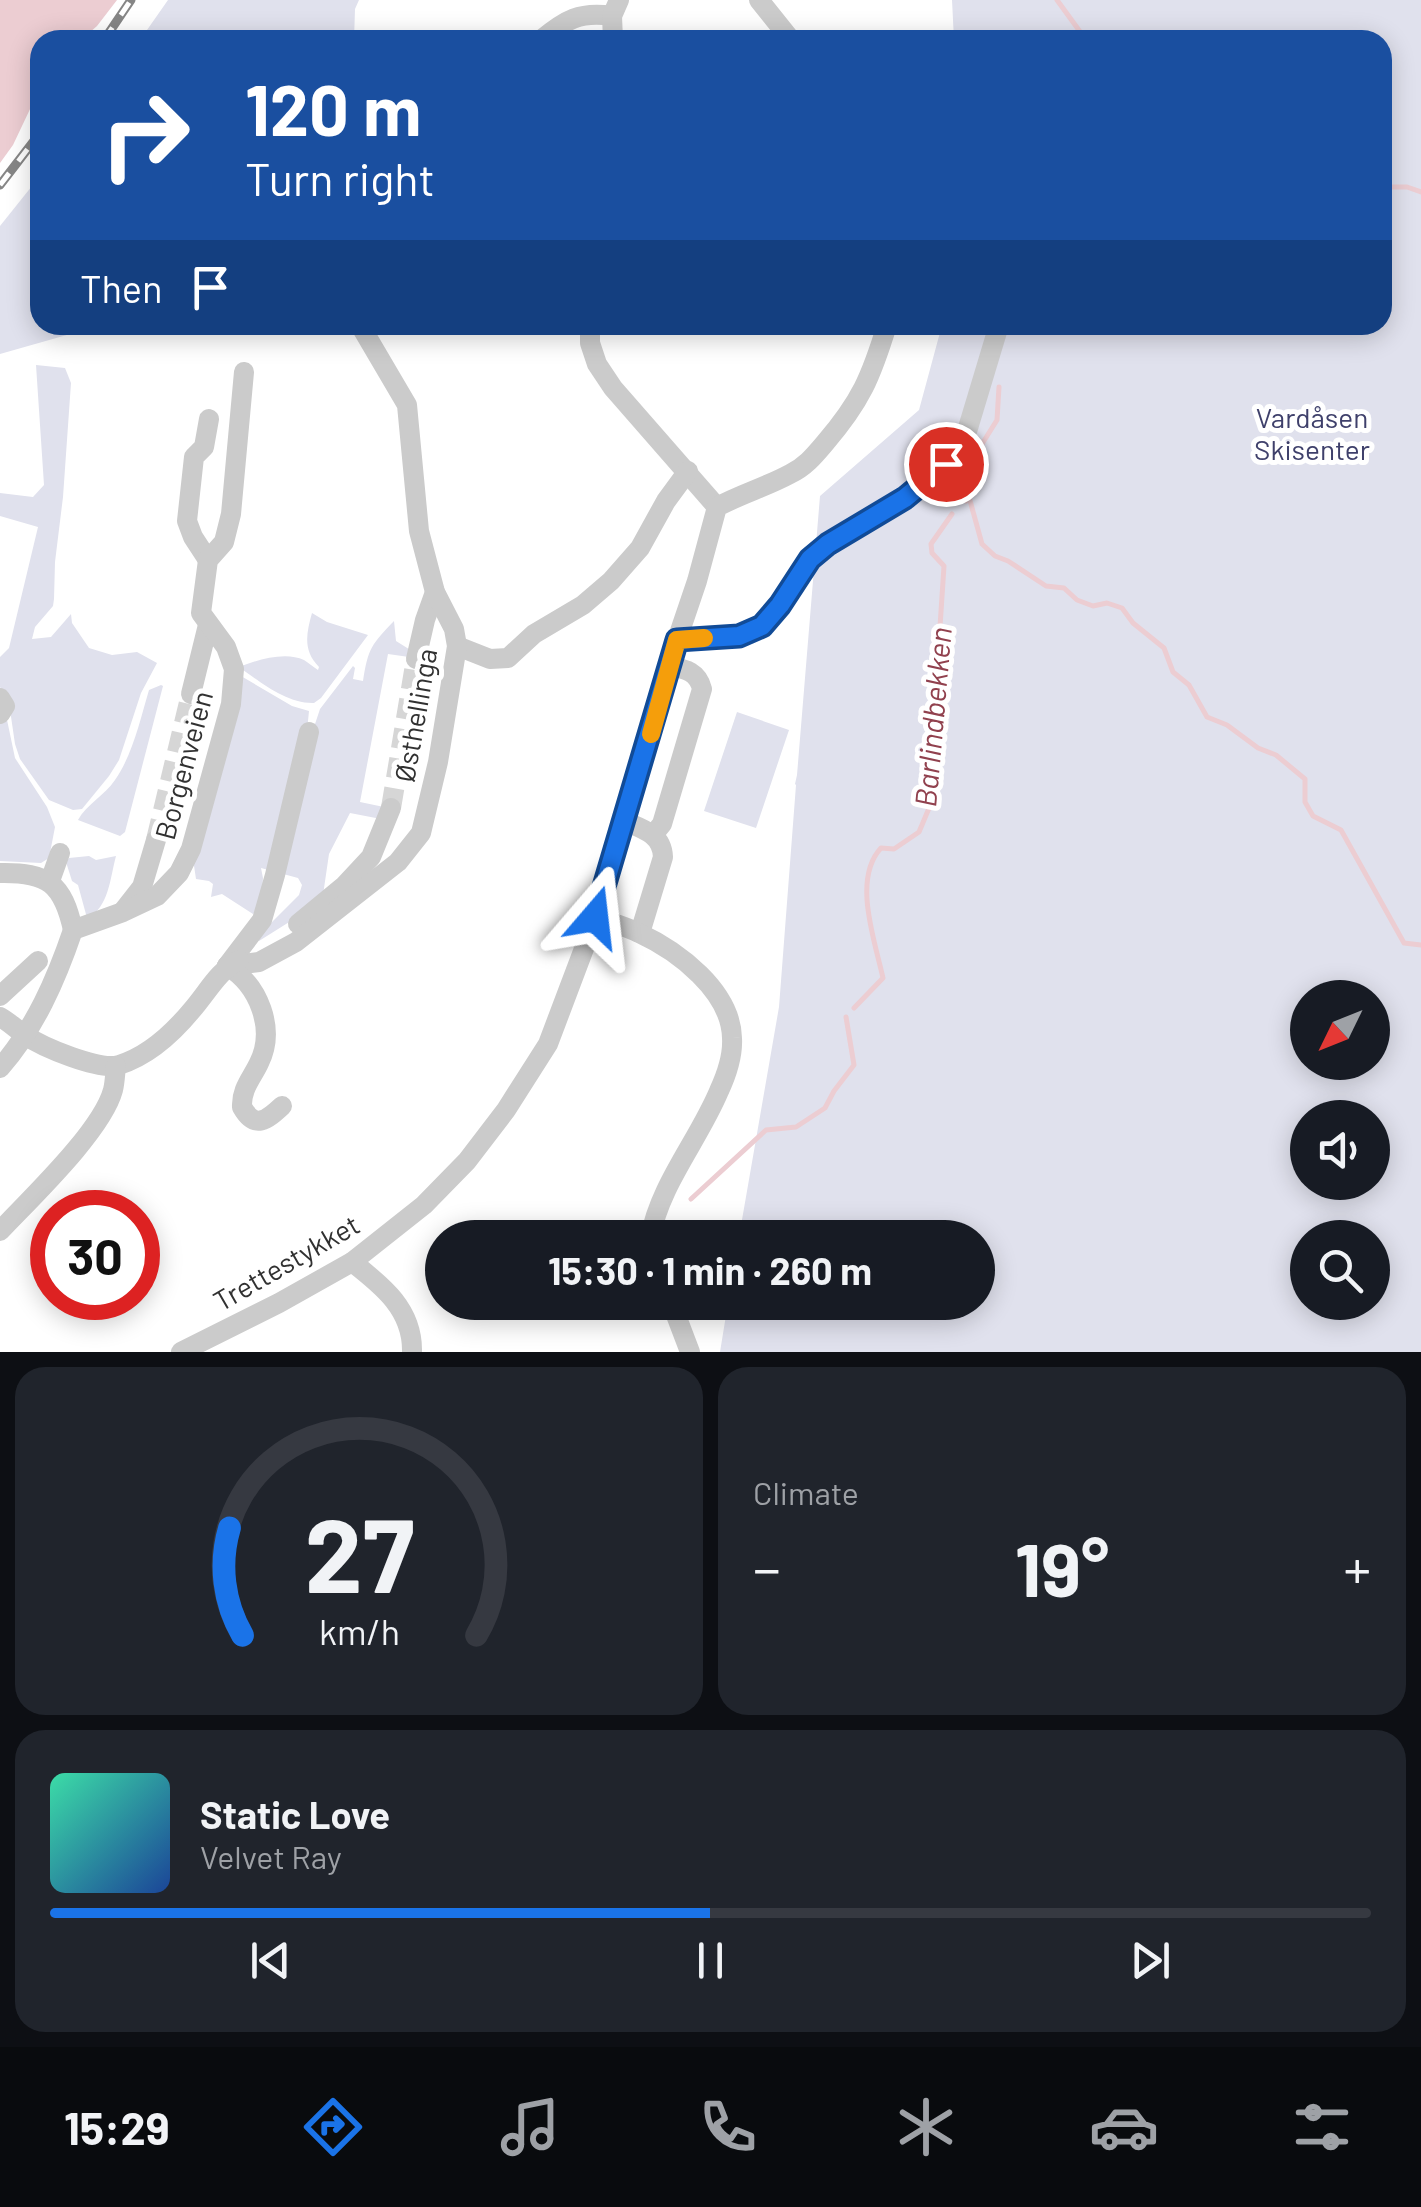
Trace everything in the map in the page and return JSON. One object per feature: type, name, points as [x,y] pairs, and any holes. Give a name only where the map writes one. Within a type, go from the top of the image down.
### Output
[{"type":"street","points":[[759,0],[784,30]]},
{"type":"street","points":[[555,30],[572,18],[615,8]]},
{"type":"street","name":"Østhellinga","points":[[227,966],[259,962],[296,942],[398,862],[421,832],[438,762],[457,646],[454,629],[435,592],[419,531],[407,405],[366,335]]},
{"type":"street","points":[[590,335],[597,364],[613,388],[718,507],[791,474],[810,461],[858,400],[884,335]]},
{"type":"street","points":[[677,640],[739,636],[762,626],[810,559],[905,498],[946,464],[966,438],[997,335]]},
{"type":"street","name":"Borgenveien","points":[[73,930],[158,896],[179,873],[192,848],[231,704],[234,669],[226,648],[201,613],[208,560],[224,542],[230,514],[244,372]]},
{"type":"street","points":[[208,560],[192,537],[187,520],[194,457],[204,447],[209,419]]},
{"type":"street","points":[[457,646],[490,659],[508,658],[534,634],[583,605],[640,548],[666,501],[688,472]]},
{"type":"street","name":"Trettestykket","points":[[181,1352],[352,1262],[424,1205],[467,1161],[506,1110],[548,1044],[595,917],[718,507]]},
{"type":"street","points":[[416,658],[435,592]]},
{"type":"street","points":[[192,694],[208,625]]},
{"type":"street","points":[[653,835],[662,824],[702,690],[693,672],[670,666]]},
{"type":"street","points":[[0,698],[4,706],[0,714]]},
{"type":"street","points":[[0,1017],[25,1036],[77,1059],[116,1066],[166,1038],[262,920],[309,732]]},
{"type":"street","points":[[227,966],[308,917],[344,886],[371,857],[391,808]]},
{"type":"street","points":[[624,821],[653,835],[663,847],[640,933]]},
{"type":"street","points":[[123,912],[142,887],[156,840]]},
{"type":"street","points":[[50,882],[60,852]]},
{"type":"street","points":[[0,873],[21,873],[50,882],[67,902],[73,930],[59,971],[25,1036],[0,1068]]},
{"type":"street","points":[[595,917],[640,933],[687,963],[708,982],[720,1000],[732,1038],[719,1091],[654,1220]]},
{"type":"street","points":[[0,996],[38,961]]},
{"type":"street","points":[[227,966],[248,982],[266,1029],[264,1049],[244,1091],[242,1107],[258,1121],[272,1116],[282,1106]]},
{"type":"street","points":[[0,1231],[70,1155],[107,1106],[116,1066]]},
{"type":"street","points":[[352,1262],[400,1305],[412,1352]]},
{"type":"street","points":[[678,1320],[690,1352]]},
{"type":"green space","points":[[168,0],[359,0],[354,30],[147,30]]},
{"type":"green space","name":"Vardåsen Skisenter","points":[[952,0],[1421,0],[1421,1352],[720,1352],[725,1320],[995,1320],[995,1220],[742,1220],[779,1007],[820,496],[919,410],[939,335],[1392,335],[1392,30],[954,30]]},
{"type":"green space","points":[[30,188],[30,335],[67,335],[0,354],[0,226]]},
{"type":"green space","points":[[36,365],[65,368],[71,383],[53,606],[35,627],[32,639],[51,637],[71,614],[72,623],[89,648],[112,655],[137,652],[157,663],[141,693],[119,760],[82,809],[73,810],[49,800],[20,759],[9,703],[0,687],[0,657],[9,648],[38,527],[0,516],[0,493],[33,497],[44,485]]},
{"type":"green space","points":[[312,613],[368,635],[321,698],[314,703],[294,700],[239,667],[288,656],[304,660],[318,670],[307,642]]},
{"type":"green space","points":[[394,621],[396,641],[412,651],[409,657],[388,654],[360,802],[384,807],[381,819],[350,813],[329,854],[323,895],[259,941],[258,936],[299,895],[302,885],[298,878],[261,868],[261,908],[253,914],[222,894],[211,897],[213,884],[196,879],[193,859],[241,676],[292,706],[309,711],[307,731],[312,733],[320,709],[353,666],[353,679],[363,681],[372,647]]},
{"type":"green space","points":[[161,685],[125,832],[120,836],[78,820],[121,770],[149,690]]},
{"type":"green space","points":[[737,712],[789,730],[756,828],[704,811]]},
{"type":"green space","points":[[6,715],[15,758],[47,807],[55,827],[49,858],[41,863],[0,861],[0,719]]},
{"type":"green space","points":[[89,856],[96,860],[116,856],[104,900],[87,918],[78,885],[72,881],[66,862],[69,858]]},
{"type":"shaded area","points":[[0,0],[117,0],[92,30],[30,30],[30,109],[0,163]]},
{"type":"waterway","points":[[1057,0],[1079,30]]},
{"type":"waterway","points":[[1392,187],[1421,192]]},
{"type":"waterway","name":"Barlindbekken","points":[[966,501],[977,452],[997,420],[999,387]]},
{"type":"waterway","points":[[969,497],[982,544],[995,556],[1046,586],[1064,588],[1077,600],[1093,606],[1107,603],[1122,608],[1133,623],[1164,648],[1173,672],[1189,685],[1207,717],[1276,755],[1305,779],[1305,802],[1313,816],[1341,830],[1404,943],[1421,945]]},
{"type":"waterway","name":"Barlindbekken","points":[[854,1008],[883,978],[868,911],[872,861],[881,848],[894,849],[919,832],[932,801],[944,566],[932,553],[931,544],[952,514]]},
{"type":"waterway","name":"Barlindbekken","points":[[691,1199],[766,1130],[796,1127],[825,1108],[854,1065],[846,1017]]},
{"type":"tunnel","points":[[391,808],[416,659]]},
{"type":"tunnel","points":[[156,840],[191,694]]},
{"type":"railway","points":[[111,30],[131,0]]},
{"type":"railway","points":[[0,185],[30,146]]},
{"type":"slow traffic","points":[[651,734],[677,640],[704,638]]},
{"type":"route","points":[[595,917],[677,640],[739,636],[762,626],[810,559],[905,498],[946,464]]}]
